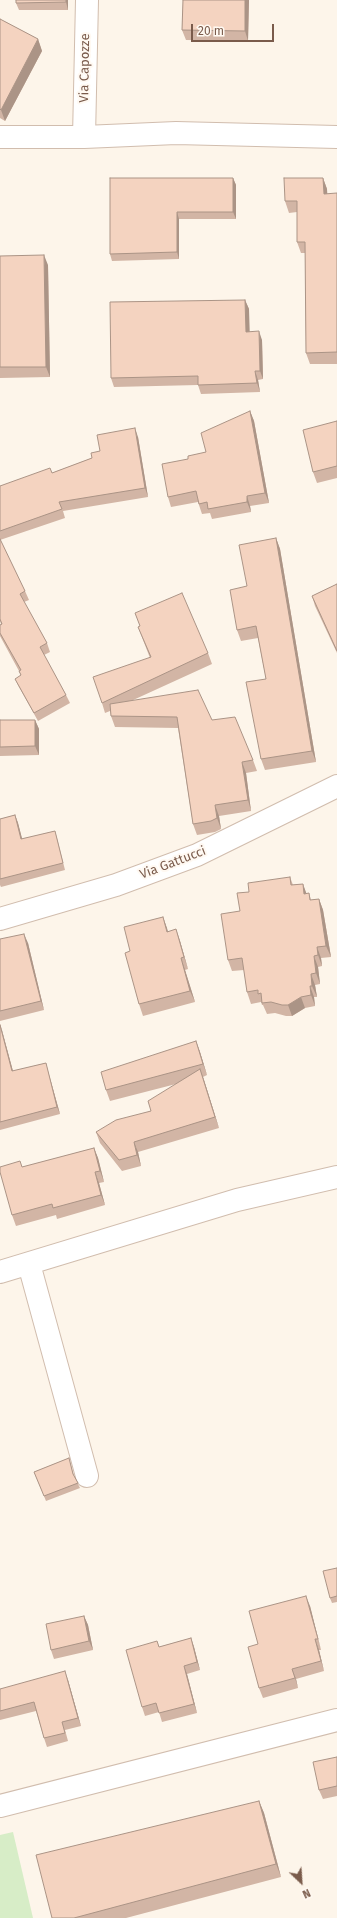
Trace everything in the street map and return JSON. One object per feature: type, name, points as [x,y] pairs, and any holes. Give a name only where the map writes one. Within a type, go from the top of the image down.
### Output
[{"type":"street","name":"Via Capozze","points":[[84,137],[87,0]]},
{"type":"street","points":[[0,137],[84,137],[176,133],[337,137]]},
{"type":"street","name":"Via Gattucci","points":[[0,919],[116,885],[197,855],[337,786]]},
{"type":"street","points":[[0,1272],[237,1200],[337,1177]]},
{"type":"street","points":[[29,1264],[87,1476]]},
{"type":"street","points":[[0,1806],[337,1720]]},
{"type":"green space","points":[[13,1832],[33,1918],[0,1918],[0,1835]]},
{"type":"building","points":[[16,0],[66,0],[66,2],[16,3]]},
{"type":"building","points":[[183,0],[245,0],[245,31],[182,30]]},
{"type":"building","points":[[0,19],[38,39],[1,110],[0,109]]},
{"type":"building","points":[[110,178],[233,178],[233,212],[177,212],[177,252],[110,254]]},
{"type":"building","points":[[284,178],[323,178],[324,194],[337,193],[337,352],[306,353],[305,242],[297,242],[297,201],[285,201]]},
{"type":"building","points":[[44,255],[46,367],[0,367],[0,256]]},
{"type":"building","points":[[245,300],[246,332],[259,331],[260,371],[255,371],[257,383],[198,385],[198,376],[111,378],[110,302]]},
{"type":"building","points":[[250,411],[265,493],[247,496],[247,502],[208,509],[207,502],[199,504],[196,491],[168,497],[162,464],[188,459],[188,456],[206,452],[201,433]]},
{"type":"building","points":[[337,421],[337,466],[313,472],[303,430]]},
{"type":"building","points":[[135,428],[145,488],[59,502],[62,509],[0,531],[0,486],[50,468],[52,473],[92,458],[91,453],[100,451],[97,435]]},
{"type":"building","points":[[276,538],[312,751],[261,759],[246,682],[266,679],[256,626],[237,630],[230,590],[247,586],[239,545]]},
{"type":"building","points":[[0,539],[25,591],[20,594],[47,643],[40,647],[66,695],[34,713],[15,679],[21,675],[19,671],[21,670],[0,633],[0,625],[2,624],[0,619]]},
{"type":"building","points":[[337,584],[337,651],[312,596]]},
{"type":"building","points":[[182,593],[208,653],[102,703],[93,677],[151,657],[138,627],[140,626],[135,613]]},
{"type":"building","points":[[198,690],[212,720],[235,717],[253,760],[242,762],[248,800],[215,805],[217,818],[211,821],[193,824],[177,717],[111,716],[110,704]]},
{"type":"building","points":[[0,720],[35,720],[35,746],[0,747]]},
{"type":"building","points":[[15,815],[21,839],[55,831],[63,863],[0,879],[0,819]]},
{"type":"building","points":[[290,877],[291,885],[303,884],[304,894],[309,893],[310,900],[319,899],[326,946],[317,947],[318,955],[314,956],[316,973],[311,974],[311,995],[301,997],[288,1005],[271,1002],[262,1003],[261,993],[258,994],[258,990],[247,992],[242,958],[228,960],[221,914],[240,911],[237,893],[249,892],[248,883]]},
{"type":"building","points":[[163,917],[167,932],[176,929],[184,957],[181,958],[190,991],[139,1004],[125,953],[130,951],[124,927]]},
{"type":"building","points":[[24,934],[41,1001],[0,1011],[0,939]]},
{"type":"building","points":[[0,1025],[12,1071],[46,1063],[57,1107],[0,1122]]},
{"type":"building","points":[[196,1041],[203,1064],[106,1090],[101,1072]]},
{"type":"building","points":[[200,1069],[215,1117],[134,1142],[137,1155],[119,1160],[96,1132],[116,1120],[151,1111],[148,1101]]},
{"type":"building","points":[[94,1148],[100,1171],[95,1172],[101,1195],[53,1208],[52,1204],[12,1215],[0,1172],[0,1167],[20,1161],[22,1167]]},
{"type":"building","points":[[69,1458],[73,1474],[78,1483],[44,1496],[34,1472]]},
{"type":"building","points":[[337,1568],[337,1596],[330,1598],[323,1571]]},
{"type":"building","points":[[306,1596],[318,1639],[315,1639],[321,1661],[292,1669],[295,1678],[259,1688],[248,1647],[258,1644],[249,1611]]},
{"type":"building","points":[[84,1616],[89,1641],[51,1650],[46,1624]]},
{"type":"building","points":[[191,1638],[197,1662],[184,1666],[194,1704],[159,1713],[156,1703],[142,1707],[126,1650],[157,1641],[159,1647]]},
{"type":"building","points":[[65,1671],[78,1718],[62,1722],[65,1733],[44,1738],[34,1702],[0,1711],[0,1689]]},
{"type":"building","points":[[337,1757],[337,1786],[319,1790],[313,1762]]},
{"type":"building","points":[[259,1801],[276,1864],[74,1918],[52,1918],[36,1855]]}]
